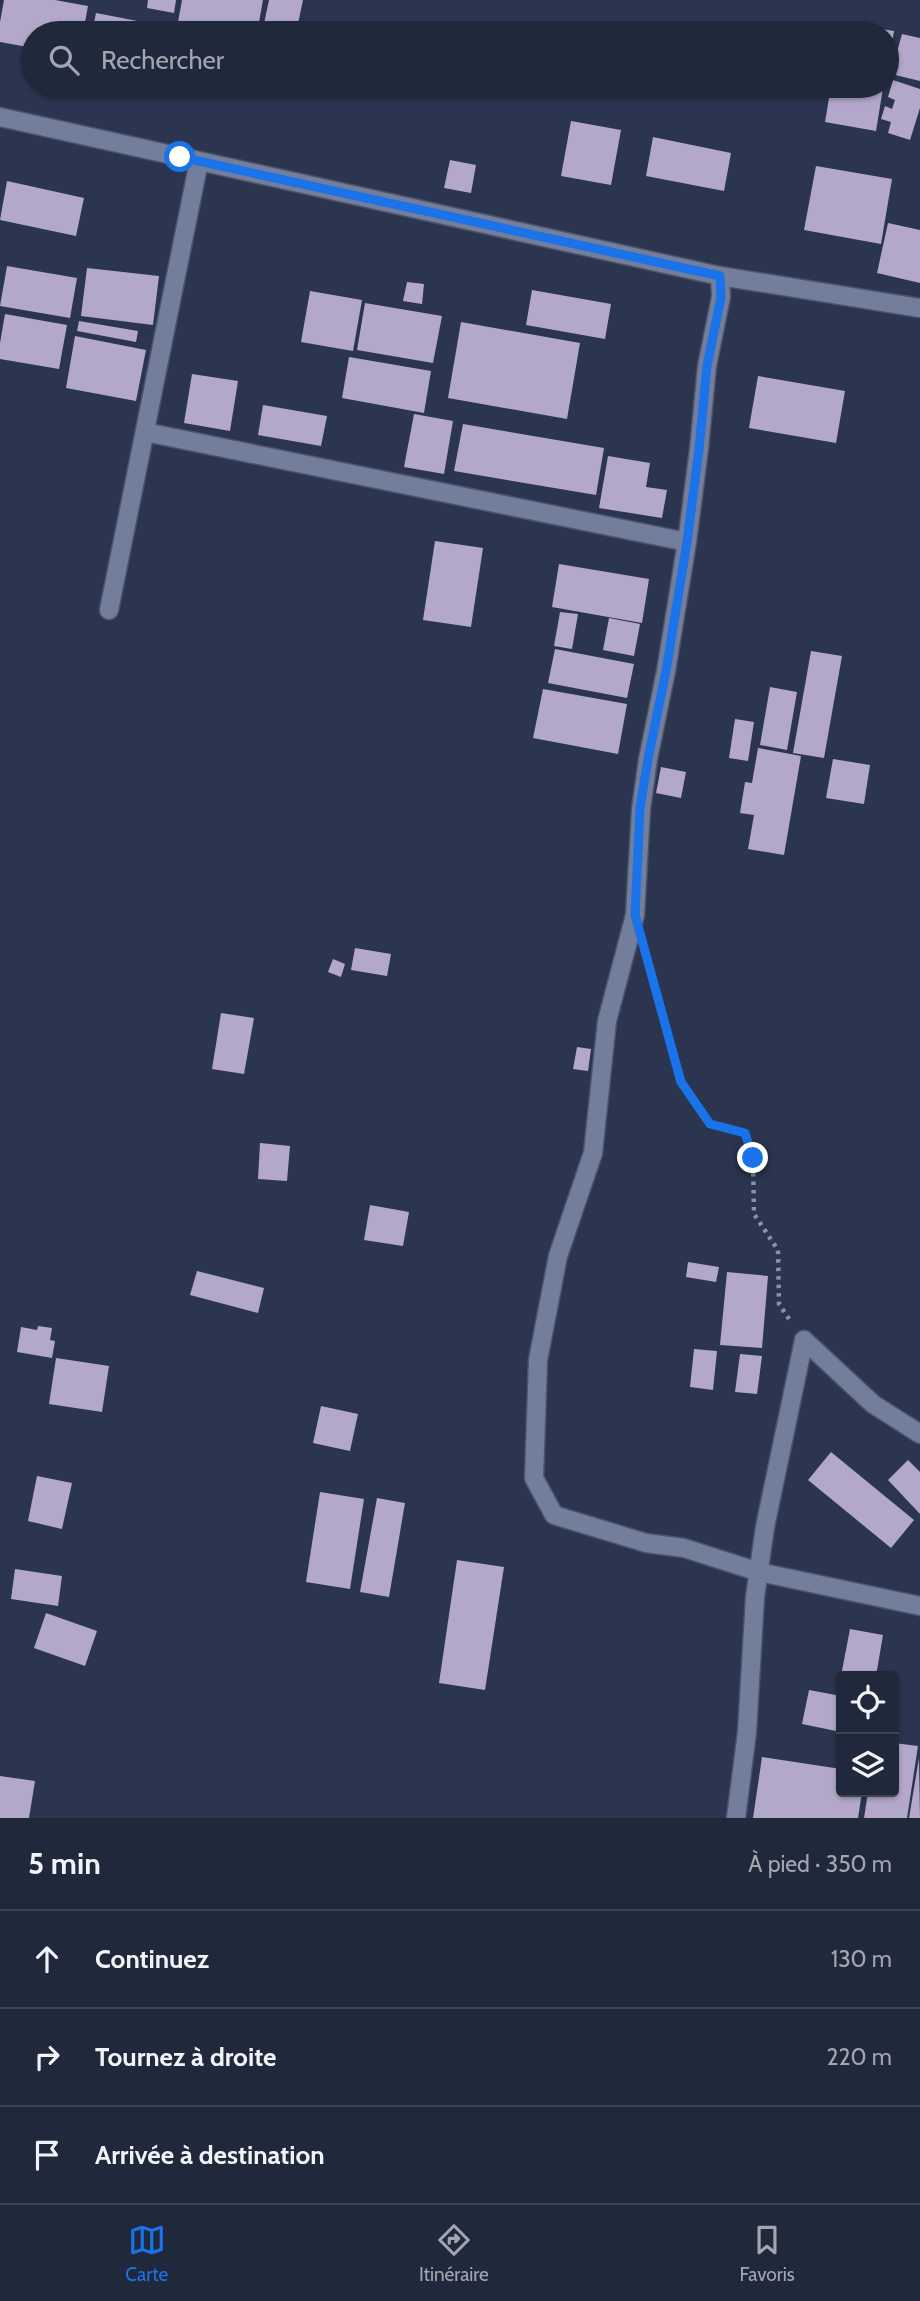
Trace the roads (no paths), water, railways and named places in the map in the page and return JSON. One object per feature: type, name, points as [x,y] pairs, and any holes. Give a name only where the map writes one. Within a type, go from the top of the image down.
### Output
[{"type":"street","points":[[0,117],[720,276],[920,309]]},
{"type":"street","points":[[109,610],[200,161]]},
{"type":"street","points":[[720,276],[721,297],[707,366],[687,542],[640,808],[635,915],[607,1021],[593,1153],[558,1256],[538,1360],[534,1478],[554,1515],[646,1543],[684,1548],[758,1572],[920,1606]]},
{"type":"street","points":[[145,432],[687,542]]},
{"type":"street","points":[[736,1818],[747,1732],[758,1572],[772,1486],[804,1340],[873,1404],[920,1434]]}]
